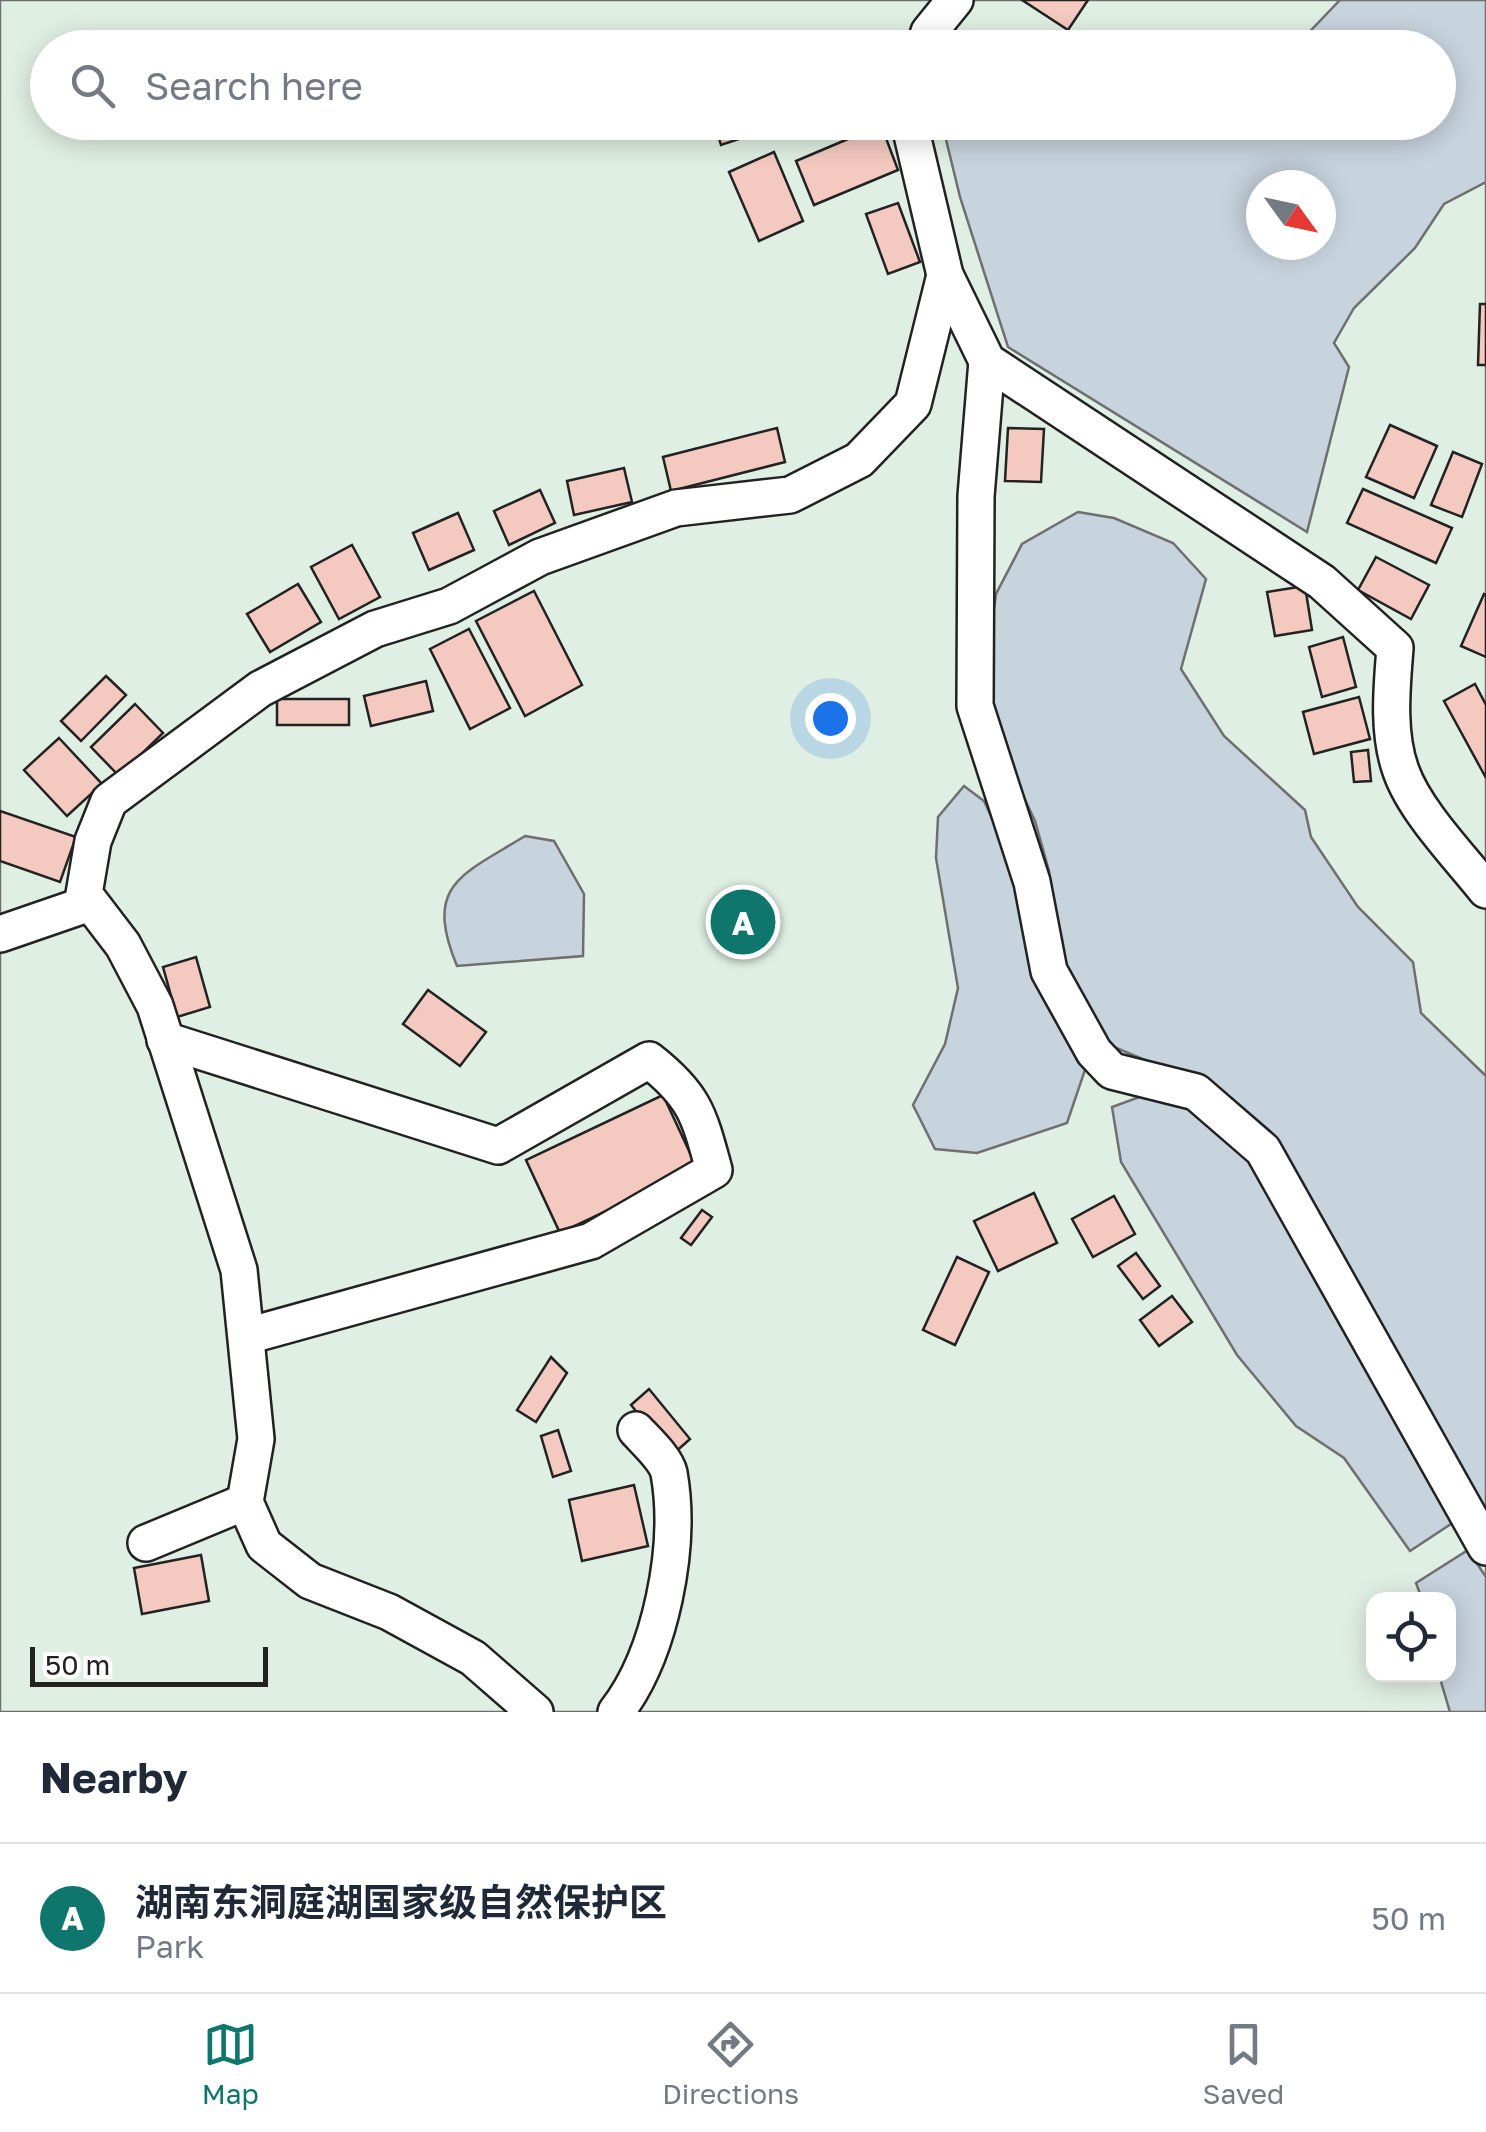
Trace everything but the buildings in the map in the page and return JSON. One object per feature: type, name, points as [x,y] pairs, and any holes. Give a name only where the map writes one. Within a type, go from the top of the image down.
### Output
[{"type":"street","points":[[931,30],[955,0]]},
{"type":"street","points":[[913,140],[945,275],[987,361],[1322,582],[1395,648],[1390,700],[1400,770],[1438,830],[1486,890]]},
{"type":"street","points":[[535,1712],[474,1658],[389,1612],[310,1581],[264,1545],[245,1502],[256,1439],[238,1270],[155,1006],[131,960],[84,894],[93,842],[109,802],[260,690],[375,629],[450,606],[540,557],[676,508],[790,495],[860,460],[912,404],[945,275]]},
{"type":"street","points":[[987,361],[976,496],[975,706],[1027,865],[1050,971],[1094,1052],[1112,1070],[1196,1092],[1264,1150],[1486,1547]]},
{"type":"street","points":[[0,934],[90,903]]},
{"type":"street","points":[[164,1040],[498,1146],[649,1060],[684,1088],[703,1129],[714,1170],[591,1241],[247,1336]]},
{"type":"street","points":[[616,1712],[654,1646],[668,1576],[669,1469],[636,1430]]},
{"type":"street","points":[[146,1543],[245,1502]]},
{"type":"green space","points":[[0,0],[1486,0],[1486,1712],[0,1712]]},
{"type":"shaded area","points":[[1340,0],[1486,0],[1486,182],[1444,204],[1415,248],[1354,308],[1334,343],[1349,367],[1307,532],[1008,347],[960,197],[946,140],[1456,140],[1456,30],[1311,30]]},
{"type":"shaded area","points":[[1078,512],[1114,518],[1173,543],[1206,579],[1181,669],[1224,736],[1305,810],[1311,837],[1358,907],[1413,962],[1421,1013],[1486,1076],[1486,1529],[1335,1255],[1308,1194],[1259,1133],[1200,1083],[1102,1042],[1055,965],[1049,871],[1035,821],[999,745],[990,687],[991,631],[996,594],[1022,544]]},
{"type":"shaded area","points":[[964,786],[984,801],[1017,870],[1027,953],[1046,998],[1086,1067],[1067,1123],[977,1153],[935,1149],[913,1105],[945,1044],[958,988],[936,858],[938,817]]},
{"type":"shaded area","points":[[525,836],[554,841],[584,894],[583,956],[457,966],[444,917],[447,899],[467,873]]},
{"type":"shaded area","points":[[1142,1096],[1191,1102],[1258,1159],[1457,1520],[1410,1551],[1344,1458],[1296,1426],[1237,1355],[1121,1162],[1112,1107]]},
{"type":"shaded area","points":[[1468,1550],[1486,1577],[1486,1712],[1450,1712],[1441,1682],[1456,1682],[1456,1592],[1419,1592],[1416,1583]]},
{"type":"place","name":"湖南东洞庭湖国家级自然保护区","points":[[743,922]]}]
